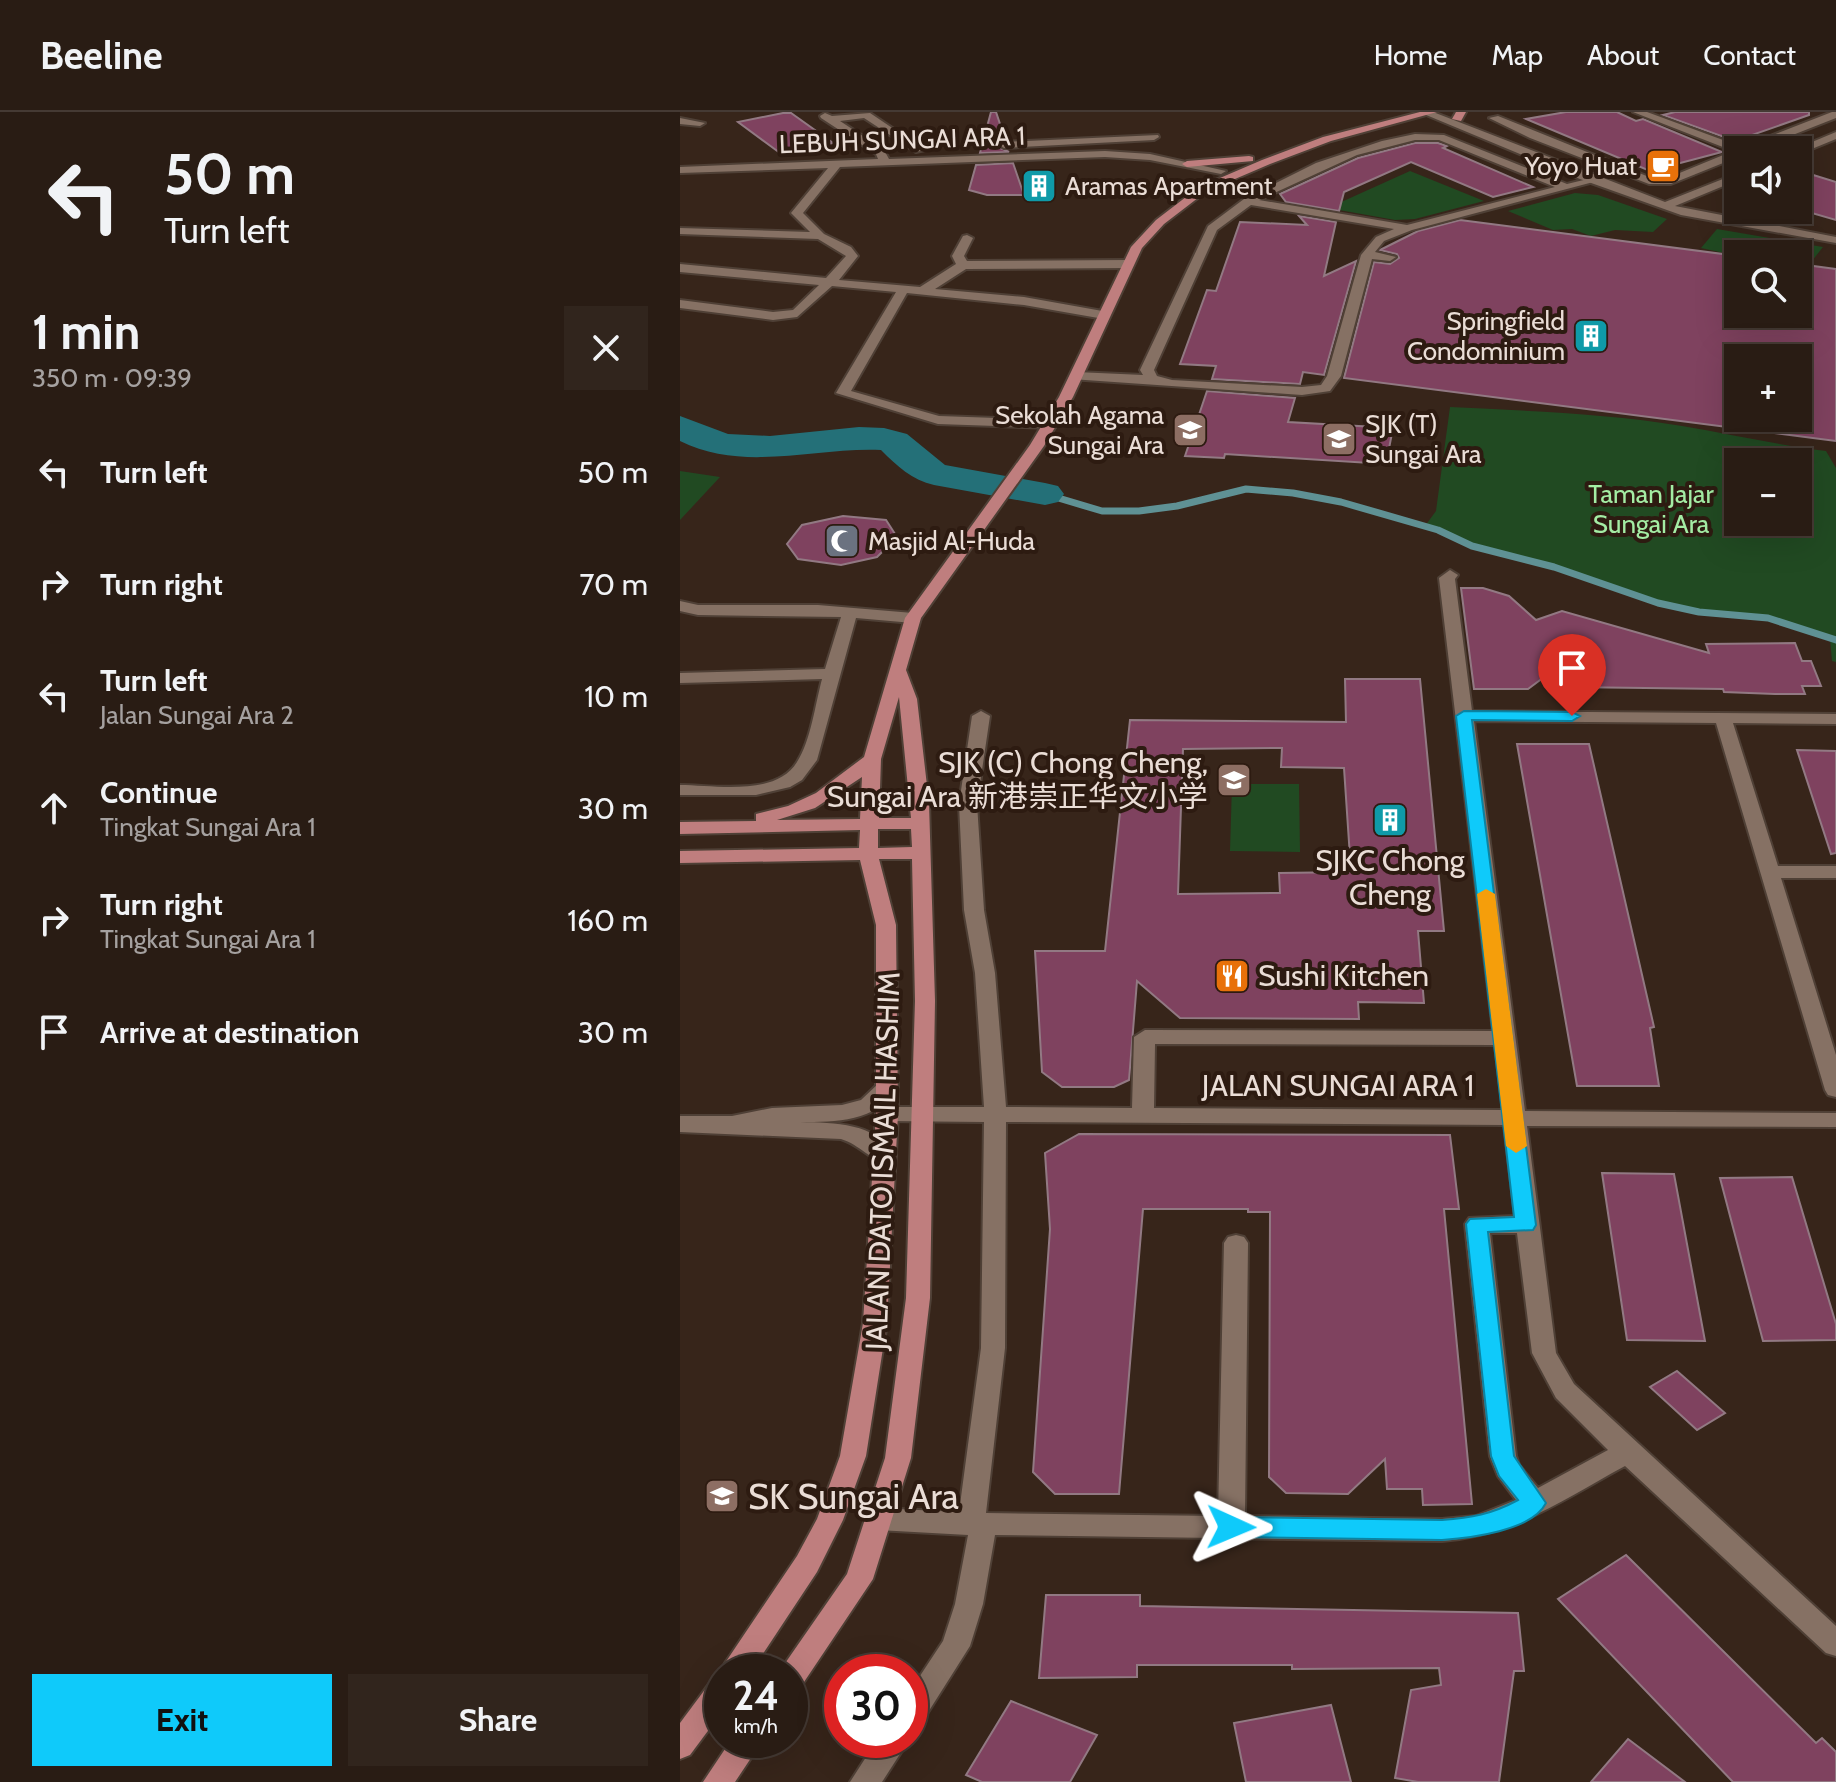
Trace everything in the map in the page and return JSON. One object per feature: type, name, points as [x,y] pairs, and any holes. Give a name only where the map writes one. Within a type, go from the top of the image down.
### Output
[{"type":"main road","name":"JALAN DATO ISMAIL HASHIM","points":[[747,1654],[807,1564],[830,1520],[853,1456],[875,1323],[887,1114],[886,925],[868,854],[868,824],[872,759],[913,618],[994,509],[1051,424],[1137,247],[1160,222],[1249,159],[1319,133],[1408,112]]},
{"type":"main road","name":"JALAN DATO ISMAIL HASHIM","points":[[1225,175],[1241,173],[1327,139],[1430,112]]},
{"type":"main road","points":[[1384,124],[1456,117]]},
{"type":"main road","points":[[1187,164],[1249,159]]},
{"type":"main road","name":"JALAN DATO ISMAIL HASHIM","points":[[807,1654],[859,1579],[898,1458],[918,1298],[923,1112],[921,853],[918,765],[908,699],[897,667]]},
{"type":"main road","points":[[712,828],[769,817],[818,800],[850,780],[872,759]]},
{"type":"main road","points":[[680,828],[920,823]]},
{"type":"main road","points":[[680,857],[921,853]]},
{"type":"main road","points":[[680,1746],[704,1713]]},
{"type":"main road","points":[[718,1782],[735,1758]]},
{"type":"street","points":[[819,112],[881,158],[920,150],[1154,137]]},
{"type":"street","points":[[1430,112],[1456,117],[1596,180],[1665,206],[1707,218],[1836,240]]},
{"type":"street","points":[[1516,112],[1498,115],[1494,120],[1653,182],[1667,182],[1724,157]]},
{"type":"street","points":[[1638,112],[1724,146]]},
{"type":"street","points":[[1807,112],[1830,120]]},
{"type":"street","points":[[1785,136],[1830,120],[1836,114]]},
{"type":"street","points":[[830,119],[866,115],[920,150]]},
{"type":"street","points":[[680,121],[700,123]]},
{"type":"street","points":[[1812,145],[1836,135]]},
{"type":"street","points":[[1152,379],[1147,375],[1147,370],[1212,228],[1227,213],[1248,201],[1360,148],[1418,136],[1440,137],[1567,188]]},
{"type":"street","name":"LEBUH SUNGAI ARA 1","points":[[680,170],[835,166],[881,158],[1105,154],[1137,155],[1225,175]]},
{"type":"street","points":[[680,304],[710,310],[797,313],[848,264],[852,256],[847,249],[820,236],[797,213],[835,166]]},
{"type":"street","points":[[1076,376],[1302,391],[1325,388],[1334,376],[1367,255],[1380,239],[1408,228],[1596,180]]},
{"type":"street","points":[[1665,206],[1724,182]]},
{"type":"street","points":[[1248,201],[1408,228]]},
{"type":"street","points":[[680,231],[820,236]]},
{"type":"street","points":[[963,265],[958,256],[967,238]]},
{"type":"street","points":[[1367,255],[1390,257]]},
{"type":"street","points":[[923,291],[963,265],[1128,264]]},
{"type":"street","points":[[680,268],[1024,301],[1104,315]]},
{"type":"street","points":[[903,290],[843,393],[938,420],[1051,424]]},
{"type":"street","points":[[1450,575],[1447,578],[1525,1225],[1544,1353],[1565,1391],[1836,1644]]},
{"type":"street","points":[[680,606],[698,610],[850,612],[913,618]]},
{"type":"street","points":[[680,790],[753,789],[777,784],[796,775],[808,760],[850,612]]},
{"type":"street","points":[[680,678],[832,674]]},
{"type":"street","points":[[928,1689],[956,1646],[969,1604],[993,1348],[995,1113],[985,973],[974,910],[968,804],[981,716]]},
{"type":"street","points":[[1464,716],[1836,719]]},
{"type":"street","points":[[1723,718],[1836,1090]]},
{"type":"street","points":[[1770,872],[1836,872]]},
{"type":"street","points":[[1143,1115],[1145,1037],[1503,1038]]},
{"type":"street","points":[[733,1124],[760,1115],[849,1111],[870,1105],[887,1088]]},
{"type":"street","name":"JALAN SUNGAI ARA 1","points":[[887,1114],[1836,1120]]},
{"type":"street","points":[[680,1124],[841,1131],[865,1138],[885,1156]]},
{"type":"street","points":[[1525,1225],[1477,1224],[1503,1456],[1507,1469],[1534,1503]]},
{"type":"street","points":[[1231,1527],[1236,1243]]},
{"type":"street","points":[[878,1519],[977,1524],[1465,1528],[1504,1519],[1627,1452]]},
{"type":"street","points":[[865,1782],[882,1758]]},
{"type":"green space","points":[[1410,171],[1484,201],[1415,219],[1395,220],[1328,208]]},
{"type":"green space","points":[[1575,193],[1598,195],[1667,219],[1653,232],[1615,230],[1591,236],[1572,229],[1553,230],[1508,211]]},
{"type":"green space","points":[[1717,229],[1782,240],[1724,240],[1724,253],[1701,248]]},
{"type":"green space","points":[[1812,245],[1823,247],[1812,261]]},
{"type":"green space","name":"Taman Jajar Sungai Ara","points":[[1450,407],[1624,418],[1806,448],[1724,448],[1724,536],[1812,536],[1812,449],[1826,451],[1836,468],[1836,662],[1832,661],[1830,639],[1768,618],[1699,612],[1658,603],[1554,567],[1472,546],[1425,526],[1436,511]]},
{"type":"green space","points":[[680,471],[720,477],[680,520]]},
{"type":"green space","points":[[1232,784],[1299,784],[1300,852],[1230,851]]},
{"type":"building","points":[[991,112],[996,112],[1005,139],[996,146],[1009,152],[980,153]]},
{"type":"building","points":[[1566,112],[1617,112],[1636,121],[1643,119],[1722,152],[1650,171],[1526,119]]},
{"type":"building","points":[[1675,112],[1809,112],[1809,115],[1749,136],[1724,137],[1663,115]]},
{"type":"building","points":[[791,113],[833,143],[780,153],[738,122]]},
{"type":"building","points":[[1415,143],[1447,146],[1443,148],[1533,187],[1493,197],[1411,162],[1344,192],[1339,211],[1286,202],[1280,194],[1358,158]]},
{"type":"building","points":[[1013,163],[1024,195],[987,195],[969,190],[976,165]]},
{"type":"building","points":[[1812,175],[1836,182],[1836,220],[1812,213]]},
{"type":"building","points":[[1299,216],[1336,222],[1324,276],[1356,261],[1324,375],[1303,372],[1300,384],[1212,379],[1216,366],[1180,364],[1207,290],[1216,291],[1240,222],[1307,225]]},
{"type":"building","name":"Springfield Condominium","points":[[1460,220],[1724,254],[1724,328],[1812,328],[1812,266],[1836,269],[1836,441],[1766,432],[1812,432],[1812,344],[1724,344],[1724,427],[1344,378],[1374,262],[1390,264],[1399,258],[1397,254],[1380,250],[1418,231]]},
{"type":"building","points":[[1207,391],[1295,398],[1288,422],[1393,428],[1386,464],[1225,454],[1224,458],[1185,456]]},
{"type":"building","name":"Masjid Al-Huda","points":[[843,516],[886,520],[897,537],[877,557],[841,565],[798,559],[787,544],[802,525]]},
{"type":"building","points":[[1461,588],[1483,588],[1509,596],[1536,620],[1562,611],[1709,653],[1706,644],[1795,643],[1802,661],[1811,661],[1821,686],[1802,686],[1805,694],[1724,692],[1723,689],[1568,687],[1563,663],[1528,689],[1474,689]]},
{"type":"building","points":[[1345,679],[1420,679],[1444,931],[1418,931],[1424,1003],[1358,1002],[1359,1019],[1180,1018],[1137,981],[1129,1080],[1114,1087],[1062,1087],[1042,1072],[1035,951],[1105,951],[1130,720],[1346,722]],"holes":[[[1282,748],[1281,767],[1344,768],[1351,872],[1279,873],[1280,893],[1178,894],[1183,749]]]},
{"type":"building","points":[[1517,744],[1589,744],[1654,1027],[1650,1028],[1659,1086],[1577,1086]]},
{"type":"building","points":[[1797,750],[1836,751],[1836,853],[1831,854]]},
{"type":"building","points":[[1079,1134],[1450,1135],[1459,1209],[1444,1209],[1472,1504],[1423,1505],[1422,1489],[1387,1489],[1385,1459],[1348,1494],[1286,1493],[1269,1477],[1270,1212],[1248,1212],[1248,1209],[1143,1209],[1119,1494],[1055,1494],[1033,1472],[1050,1229],[1045,1153]]},
{"type":"building","points":[[1602,1173],[1674,1174],[1705,1341],[1627,1340]]},
{"type":"building","points":[[1792,1177],[1836,1324],[1836,1340],[1763,1341],[1720,1178]]},
{"type":"building","points":[[1677,1371],[1725,1413],[1697,1430],[1650,1387]]},
{"type":"building","points":[[1626,1555],[1816,1743],[1822,1738],[1836,1752],[1836,1782],[1733,1782],[1558,1599]]},
{"type":"building","points":[[1046,1595],[1140,1595],[1140,1606],[1518,1613],[1524,1671],[1514,1671],[1499,1782],[1418,1782],[1395,1778],[1411,1690],[1441,1685],[1439,1668],[1292,1669],[1292,1665],[1137,1665],[1137,1677],[1039,1678]]},
{"type":"building","points":[[1011,1701],[1097,1735],[1070,1782],[982,1782],[966,1775]]},
{"type":"building","points":[[1331,1705],[1351,1782],[1246,1782],[1234,1723]]},
{"type":"building","points":[[1628,1739],[1685,1782],[1591,1782]]},
{"type":"waterway","points":[[680,427],[708,441],[728,445],[770,447],[859,438],[884,439],[894,442],[915,462],[934,474],[1045,494]]},
{"type":"waterway","points":[[1045,494],[1102,511],[1139,511],[1177,506],[1246,489],[1293,493],[1341,502],[1438,530],[1472,546],[1554,567],[1658,603],[1699,612],[1768,618],[1836,640]]},
{"type":"slow traffic","points":[[1486,894],[1516,1146]]},
{"type":"place","name":"Yoyo Huat","points":[[1663,166]]},
{"type":"place","name":"Aramas Apartment","points":[[1039,186]]},
{"type":"place","name":"Springfield Condominium","points":[[1591,336]]},
{"type":"place","name":"Sekolah Agama Sungai Ara","points":[[1190,430]]},
{"type":"place","name":"SJK (T) Sungai Ara","points":[[1339,439]]},
{"type":"place","name":"Masjid Al-Huda","points":[[842,541]]},
{"type":"place","name":"SJK (C) Chong Cheng, Sungai Ara 新港崇正华文小学","points":[[1234,780]]},
{"type":"place","name":"SJKC Chong Cheng","points":[[1390,820]]},
{"type":"place","name":"Sushi Kitchen","points":[[1232,976]]},
{"type":"place","name":"SK Sungai Ara","points":[[722,1496]]},
{"type":"route","points":[[1231,1527],[1442,1530],[1476,1527],[1504,1519],[1534,1503],[1507,1469],[1503,1456],[1477,1224],[1525,1225],[1464,716],[1572,716]]}]
